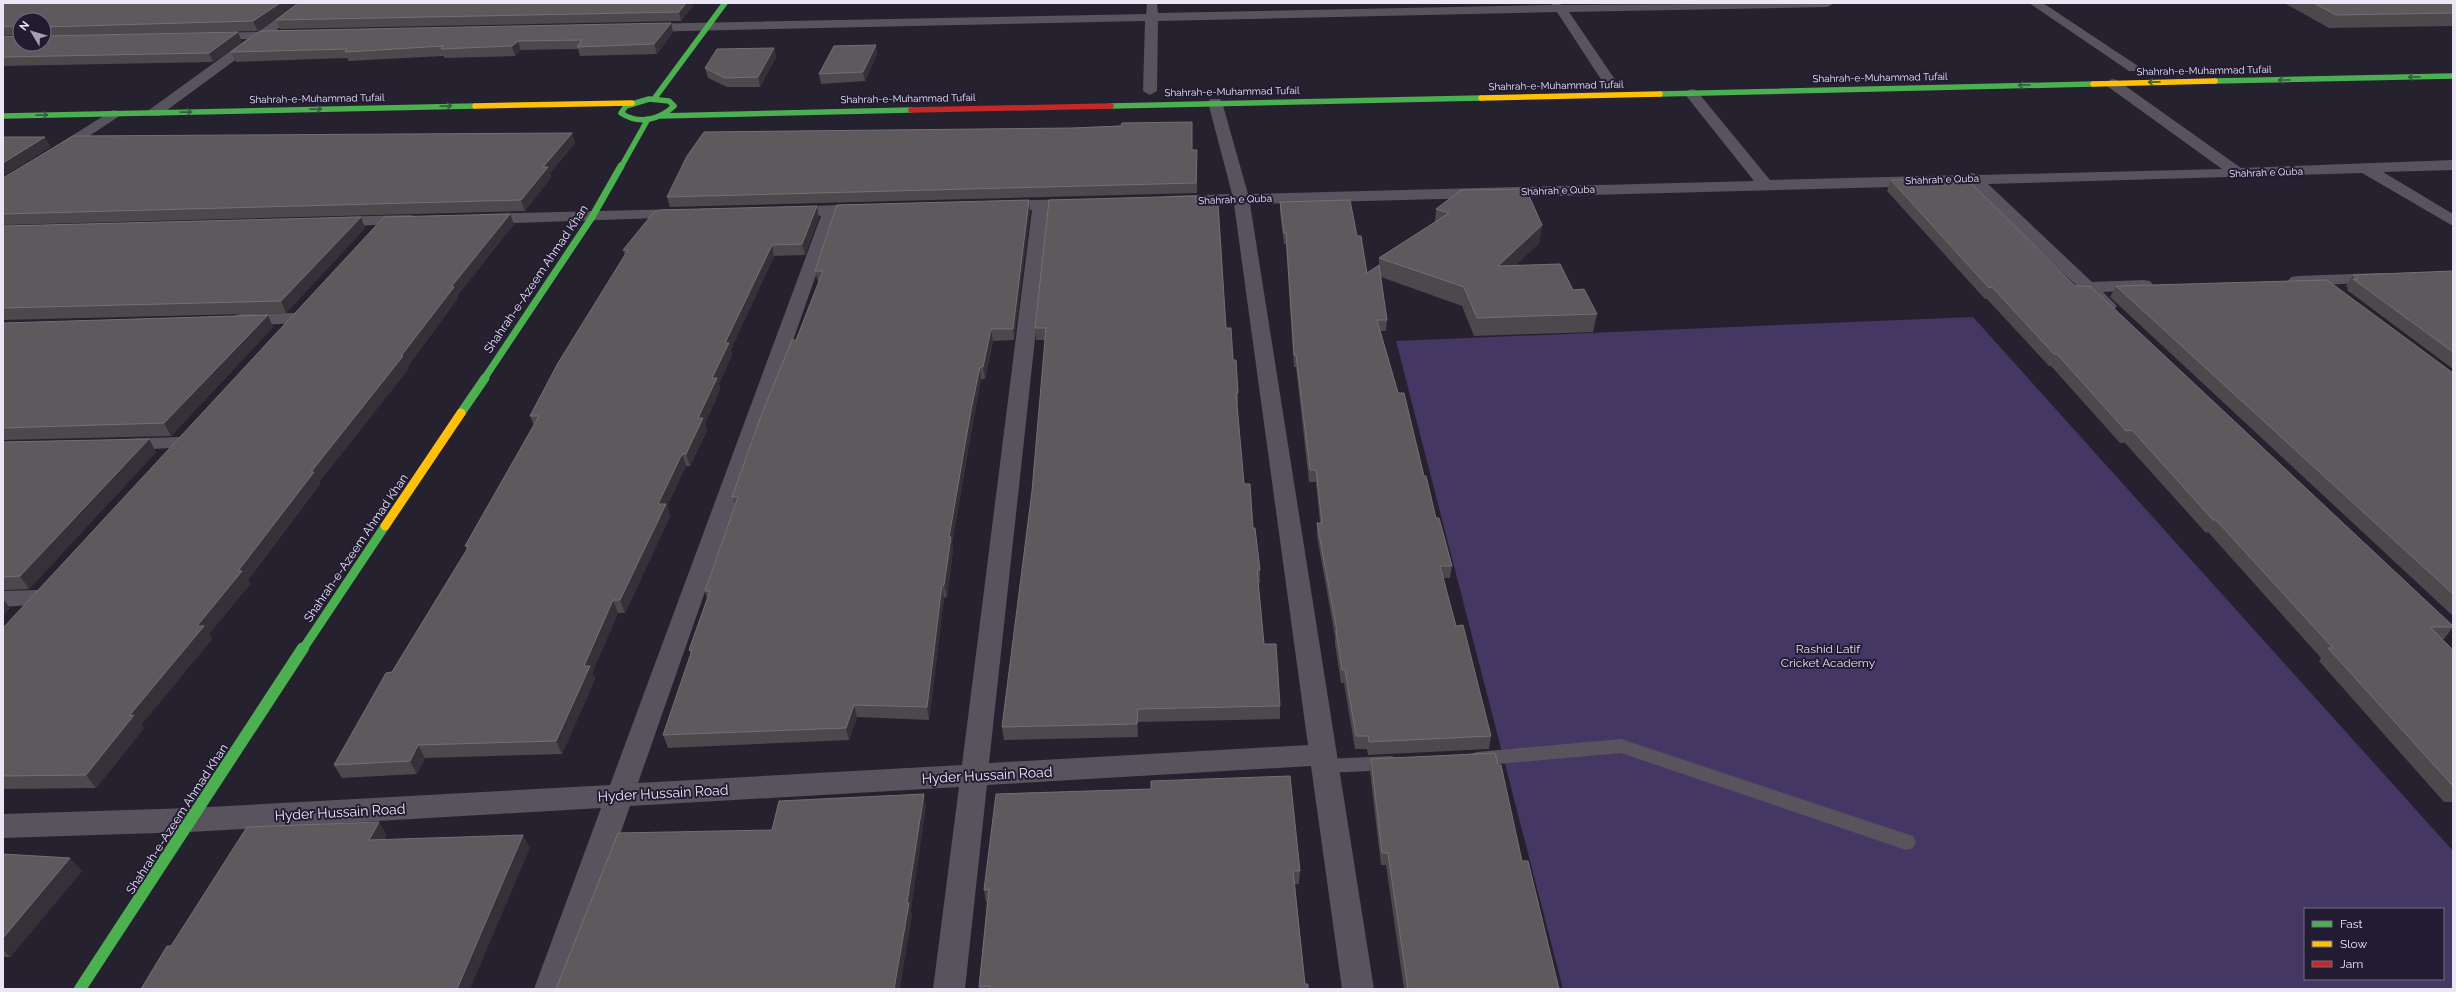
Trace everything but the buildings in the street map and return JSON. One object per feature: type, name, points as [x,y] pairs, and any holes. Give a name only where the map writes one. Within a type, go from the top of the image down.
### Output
[{"type":"main road","points":[[660,116],[672,110],[676,103],[654,99],[725,3]]},
{"type":"main road","name":"Shahrah-e-Muhammad Tufail","points":[[2119,69],[2138,68]]},
{"type":"main road","name":"Shahrah-e-Muhammad Tufail","points":[[648,119],[660,116],[1215,102],[2453,76]]},
{"type":"main road","name":"Shahrah-e-Muhammad Tufail","points":[[1593,81],[1613,81]]},
{"type":"main road","name":"Shahrah-e-Muhammad Tufail","points":[[3,116],[111,120],[154,113],[632,103],[654,99]]},
{"type":"main road","points":[[632,103],[622,110],[619,116],[648,119]]},
{"type":"main road","name":"Shahrah-e-Azeem Ahmad Khan","points":[[80,989],[190,820],[592,217],[648,119]]},
{"type":"main road","points":[[78,127],[93,127]]},
{"type":"street","points":[[154,113],[306,3]]},
{"type":"street","points":[[1150,91],[1152,3]]},
{"type":"street","points":[[627,28],[1152,18],[1559,6],[1828,3]]},
{"type":"street","points":[[2035,3],[2138,68]]},
{"type":"street","points":[[1559,6],[1613,81]]},
{"type":"street","points":[[198,36],[300,34]]},
{"type":"street","points":[[2112,83],[2238,173]]},
{"type":"street","points":[[1691,93],[1765,184]]},
{"type":"street","points":[[1215,102],[1241,199],[1358,989]]},
{"type":"street","points":[[3,186],[93,127],[111,120]]},
{"type":"street","name":"Shahrah e Quba","points":[[1148,202],[1972,178],[2238,173],[2453,165]]},
{"type":"street","points":[[2365,168],[2453,221]]},
{"type":"street","points":[[1972,178],[2122,320]]},
{"type":"street","points":[[987,206],[1095,203]]},
{"type":"street","points":[[949,989],[1041,205]]},
{"type":"street","points":[[768,212],[878,209]]},
{"type":"street","points":[[550,989],[832,210]]},
{"type":"street","points":[[468,219],[696,214]]},
{"type":"street","points":[[319,222],[429,220]]},
{"type":"street","points":[[367,238],[383,221]]},
{"type":"street","points":[[2279,281],[2398,278]]},
{"type":"street","points":[[2319,280],[2344,299]]},
{"type":"street","points":[[2088,287],[2159,285]]},
{"type":"street","points":[[222,321],[298,313],[272,341]]},
{"type":"street","points":[[162,461],[194,426]]},
{"type":"street","points":[[98,445],[178,443]]},
{"type":"street","points":[[3,599],[41,592],[17,619]]},
{"type":"street","name":"Hyder Hussain Road","points":[[3,826],[190,820],[973,775],[1324,761]]},
{"type":"lane","points":[[1456,760],[1518,756],[1621,746],[1906,842]]},
{"type":"lane","points":[[1324,761],[1410,762]]},
{"type":"green space","name":"Rashid Latif Cricket Academy","points":[[1973,317],[2453,851],[2453,989],[1563,989],[1396,341]]},
{"type":"traffic: fast","points":[[654,99],[725,3]]},
{"type":"traffic: fast","points":[[2215,81],[2453,76]]},
{"type":"traffic: fast","points":[[1660,94],[2093,84]]},
{"type":"traffic: fast","points":[[1111,106],[1481,98]]},
{"type":"traffic: fast","points":[[649,99],[669,101],[674,106],[663,115],[649,120],[634,119],[621,113],[626,106],[649,99]]},
{"type":"traffic: fast","points":[[3,116],[475,106]]},
{"type":"traffic: fast","points":[[660,116],[911,110]]},
{"type":"traffic: fast","points":[[461,413],[592,217],[648,119]]},
{"type":"traffic: fast","points":[[80,989],[258,715],[385,526]]},
{"type":"traffic: slow","points":[[2093,84],[2215,81]]},
{"type":"traffic: slow","points":[[1481,98],[1660,94]]},
{"type":"traffic: slow","points":[[475,106],[632,103]]},
{"type":"traffic: slow","points":[[385,526],[461,413]]},
{"type":"traffic: jam","points":[[911,110],[1111,106]]}]
